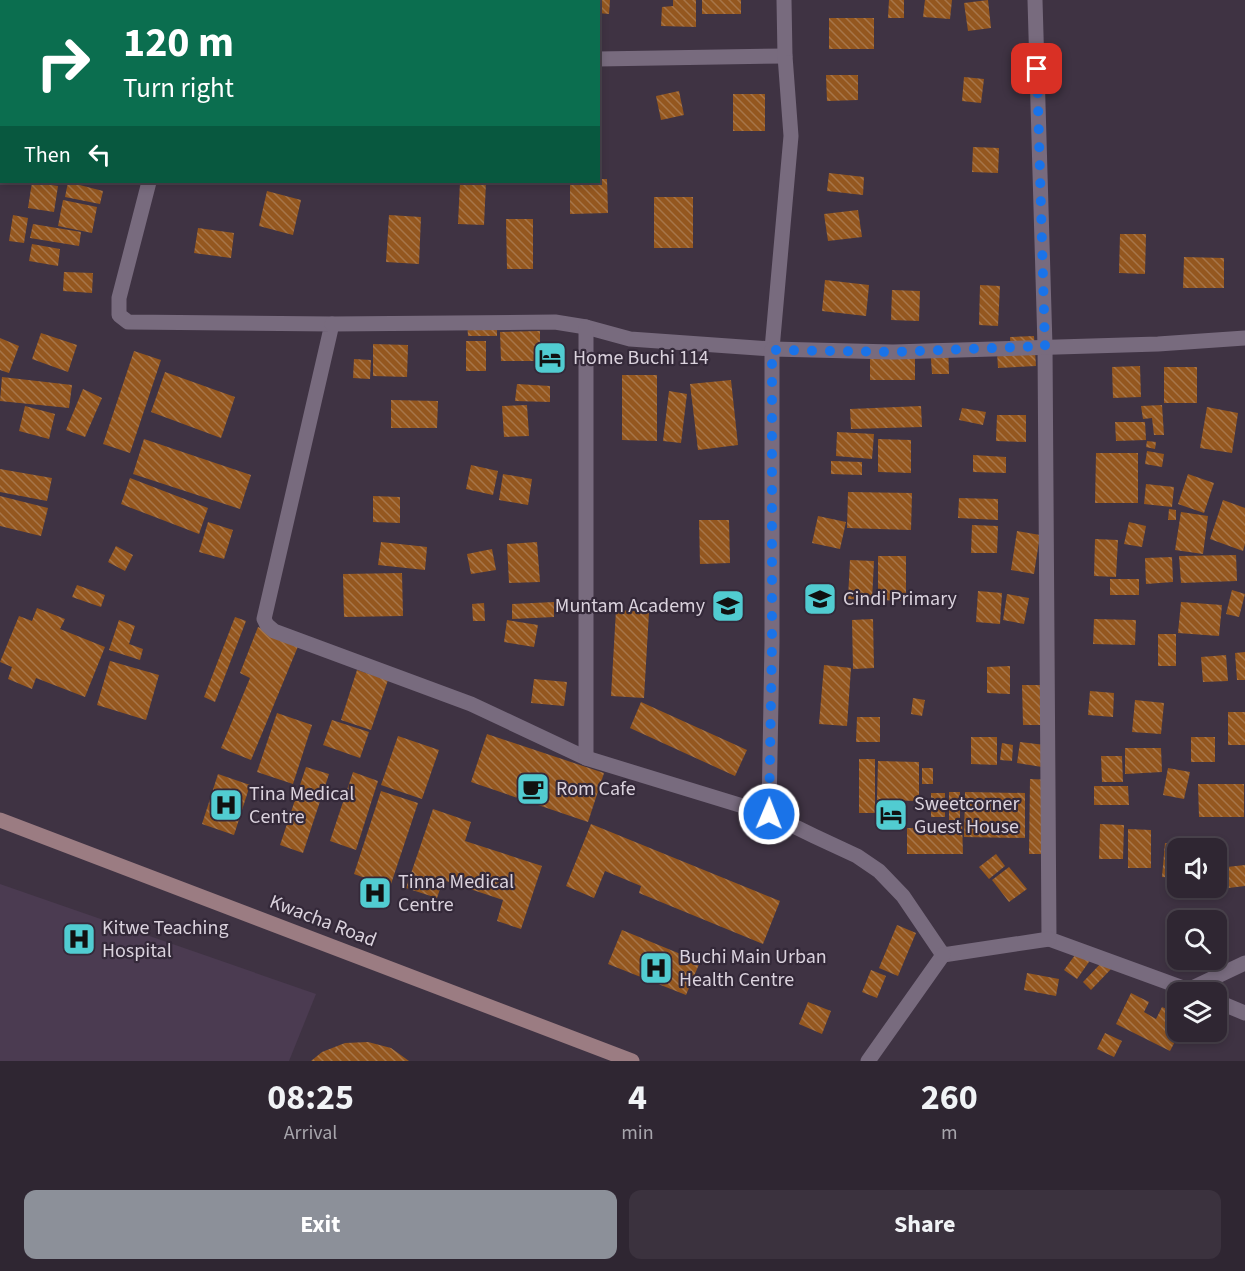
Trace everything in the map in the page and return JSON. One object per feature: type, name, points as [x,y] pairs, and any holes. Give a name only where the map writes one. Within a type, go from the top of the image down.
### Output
[{"type":"main road","name":"Kwacha Road","points":[[0,820],[632,1061]]},
{"type":"street","points":[[769,814],[772,642],[772,350],[791,136],[785,56],[784,0]]},
{"type":"street","points":[[1035,0],[1045,346],[1049,939]]},
{"type":"street","points":[[600,59],[785,56]]},
{"type":"street","points":[[149,183],[119,298],[119,315],[128,322],[332,324],[555,322],[586,327],[630,339],[772,350],[893,352],[1158,344],[1245,338]]},
{"type":"street","points":[[332,324],[264,619],[267,625],[274,631],[471,704],[586,758],[769,814],[856,856],[879,872],[903,896],[943,956]]},
{"type":"street","points":[[586,327],[586,758]]},
{"type":"street","points":[[868,1061],[943,956],[1049,939],[1167,982]]},
{"type":"street","points":[[1209,982],[1245,963]]},
{"type":"street","points":[[1227,1005],[1245,1012]]},
{"type":"shaded area","name":"Kitwe Teaching Hospital","points":[[0,884],[316,994],[289,1061],[0,1061]]},
{"type":"building","points":[[600,0],[610,0],[609,14],[600,13]]},
{"type":"building","points":[[673,0],[696,0],[696,27],[661,26],[662,7],[673,6]]},
{"type":"building","points":[[702,0],[741,0],[741,14],[702,14]]},
{"type":"building","points":[[889,0],[904,0],[904,18],[888,18]]},
{"type":"building","points":[[925,0],[952,0],[950,19],[923,17]]},
{"type":"building","points":[[988,0],[991,28],[968,31],[964,3]]},
{"type":"building","points":[[829,18],[874,18],[874,49],[829,49]]},
{"type":"building","points":[[826,75],[858,75],[858,100],[827,101]]},
{"type":"building","points":[[964,77],[984,79],[981,103],[962,101]]},
{"type":"building","points":[[679,91],[684,115],[661,120],[656,96]]},
{"type":"building","points":[[733,94],[765,94],[765,131],[733,131]]},
{"type":"building","points":[[973,147],[999,148],[998,173],[972,172]]},
{"type":"building","points":[[829,173],[864,177],[863,195],[827,191]]},
{"type":"building","points":[[600,179],[607,179],[608,213],[570,214],[570,183],[600,183]]},
{"type":"building","points":[[32,183],[58,186],[54,212],[28,208]]},
{"type":"building","points":[[68,183],[103,191],[100,204],[65,197]]},
{"type":"building","points":[[460,183],[486,183],[484,225],[458,224]]},
{"type":"building","points":[[267,191],[301,200],[293,235],[259,226]]},
{"type":"building","points":[[654,197],[693,197],[693,248],[654,248]]},
{"type":"building","points":[[63,200],[97,207],[92,233],[58,226]]},
{"type":"building","points":[[858,210],[862,237],[828,241],[824,214]]},
{"type":"building","points":[[13,215],[28,218],[24,243],[9,241]]},
{"type":"building","points":[[389,215],[421,217],[419,264],[386,262]]},
{"type":"building","points":[[506,219],[533,219],[533,269],[507,269]]},
{"type":"building","points":[[33,224],[81,232],[79,246],[30,238]]},
{"type":"building","points":[[198,228],[234,233],[231,258],[194,253]]},
{"type":"building","points":[[1120,234],[1146,234],[1145,274],[1119,273]]},
{"type":"building","points":[[32,244],[60,249],[58,266],[29,261]]},
{"type":"building","points":[[1184,257],[1224,258],[1224,288],[1183,288]]},
{"type":"building","points":[[64,272],[93,273],[92,293],[63,291]]},
{"type":"building","points":[[825,280],[869,285],[866,316],[822,311]]},
{"type":"building","points":[[980,285],[1000,286],[998,326],[979,325]]},
{"type":"building","points":[[892,290],[920,291],[919,321],[891,320]]},
{"type":"building","points":[[467,319],[497,319],[497,336],[468,336]]},
{"type":"building","points":[[540,331],[540,361],[501,361],[500,332]]},
{"type":"building","points":[[41,333],[77,345],[68,372],[32,359]]},
{"type":"building","points":[[1034,336],[1036,366],[998,368],[997,352],[1011,352],[1010,337]]},
{"type":"building","points":[[0,338],[19,346],[9,373],[0,370]]},
{"type":"building","points":[[466,341],[486,341],[486,371],[466,371]]},
{"type":"building","points":[[948,343],[949,374],[932,374],[930,344]]},
{"type":"building","points":[[373,344],[408,345],[407,377],[373,376]]},
{"type":"building","points":[[134,351],[161,360],[130,453],[103,444]]},
{"type":"building","points":[[870,354],[915,354],[915,380],[870,380]]},
{"type":"building","points":[[354,359],[371,360],[370,379],[353,378]]},
{"type":"building","points":[[1140,366],[1141,397],[1113,398],[1112,367]]},
{"type":"building","points":[[1164,367],[1197,367],[1197,403],[1164,403]]},
{"type":"building","points":[[165,372],[235,397],[221,438],[151,412]]},
{"type":"building","points":[[622,375],[657,375],[657,441],[622,440]]},
{"type":"building","points":[[2,377],[72,385],[69,408],[0,401]]},
{"type":"building","points":[[731,380],[738,445],[698,450],[690,384]]},
{"type":"building","points":[[517,384],[550,386],[550,402],[515,401]]},
{"type":"building","points":[[83,389],[102,398],[85,437],[66,430]]},
{"type":"building","points":[[669,391],[687,394],[681,443],[663,441]]},
{"type":"building","points":[[391,400],[438,401],[437,428],[391,428]]},
{"type":"building","points":[[527,405],[529,436],[504,437],[502,406]]},
{"type":"building","points":[[1162,405],[1164,435],[1154,435],[1152,418],[1143,419],[1141,406]]},
{"type":"building","points":[[25,406],[55,414],[49,439],[19,431]]},
{"type":"building","points":[[921,406],[922,427],[851,429],[850,409]]},
{"type":"building","points":[[1207,407],[1238,413],[1232,453],[1200,448]]},
{"type":"building","points":[[962,408],[986,412],[983,425],[959,420]]},
{"type":"building","points":[[997,415],[1026,415],[1026,442],[996,441]]},
{"type":"building","points":[[1115,422],[1145,422],[1146,440],[1116,441]]},
{"type":"building","points":[[837,432],[874,434],[872,459],[836,456]]},
{"type":"building","points":[[144,439],[251,475],[240,509],[133,474]]},
{"type":"building","points":[[878,439],[911,440],[911,473],[878,472]]},
{"type":"building","points":[[1147,441],[1156,442],[1155,449],[1146,447]]},
{"type":"building","points":[[1147,451],[1164,454],[1162,467],[1145,464]]},
{"type":"building","points":[[1096,453],[1138,453],[1138,503],[1095,503]]},
{"type":"building","points":[[973,455],[1006,457],[1006,473],[973,472]]},
{"type":"building","points":[[831,461],[862,462],[862,475],[831,474]]},
{"type":"building","points":[[471,465],[498,471],[493,495],[466,489]]},
{"type":"building","points":[[0,469],[52,478],[47,501],[0,492]]},
{"type":"building","points":[[503,474],[532,479],[528,505],[499,500]]},
{"type":"building","points":[[1188,474],[1214,483],[1204,513],[1178,504]]},
{"type":"building","points":[[130,478],[208,508],[199,534],[121,504]]},
{"type":"building","points":[[1146,484],[1174,487],[1172,507],[1144,504]]},
{"type":"building","points":[[848,492],[912,493],[911,530],[847,528]]},
{"type":"building","points":[[0,496],[48,508],[41,536],[0,526]]},
{"type":"building","points":[[373,496],[400,497],[400,523],[373,522]]},
{"type":"building","points":[[959,498],[998,499],[998,520],[958,518]]},
{"type":"building","points":[[1223,500],[1245,508],[1243,551],[1210,539]]},
{"type":"building","points":[[1169,509],[1176,510],[1176,520],[1168,520]]},
{"type":"building","points":[[1181,512],[1208,516],[1203,554],[1175,550]]},
{"type":"building","points":[[818,516],[846,522],[840,549],[812,543]]},
{"type":"building","points":[[699,520],[729,520],[730,563],[700,564]]},
{"type":"building","points":[[208,522],[233,530],[224,559],[199,552]]},
{"type":"building","points":[[1129,522],[1146,526],[1142,547],[1124,544]]},
{"type":"building","points":[[972,525],[998,526],[997,553],[971,553]]},
{"type":"building","points":[[1017,531],[1040,535],[1034,574],[1011,570]]},
{"type":"building","points":[[1095,539],[1118,540],[1116,577],[1094,576]]},
{"type":"building","points":[[381,542],[427,547],[425,570],[378,565]]},
{"type":"building","points":[[537,542],[540,582],[509,583],[507,544]]},
{"type":"building","points":[[116,546],[133,555],[125,571],[108,562]]},
{"type":"building","points":[[492,549],[496,570],[471,574],[467,554]]},
{"type":"building","points":[[1236,555],[1237,581],[1181,583],[1179,556]]},
{"type":"building","points":[[878,556],[906,556],[906,601],[878,600]]},
{"type":"building","points":[[1172,557],[1173,582],[1146,584],[1145,558]]},
{"type":"building","points":[[850,560],[874,561],[872,600],[848,599]]},
{"type":"building","points":[[402,573],[403,616],[344,617],[343,574]]},
{"type":"building","points":[[1110,579],[1139,579],[1139,595],[1110,595]]},
{"type":"building","points":[[77,585],[105,595],[101,607],[72,597]]},
{"type":"building","points":[[1232,590],[1245,594],[1239,617],[1226,614]]},
{"type":"building","points":[[978,591],[1002,593],[1000,624],[976,622]]},
{"type":"building","points":[[1007,594],[1029,598],[1024,624],[1003,620]]},
{"type":"building","points":[[554,602],[554,617],[512,619],[512,604]]},
{"type":"building","points":[[1181,602],[1222,605],[1219,636],[1178,633]]},
{"type":"building","points":[[484,603],[485,621],[473,621],[472,604]]},
{"type":"building","points":[[37,608],[65,619],[60,629],[105,647],[85,697],[36,678],[32,689],[8,679],[12,667],[0,662],[19,616],[32,621]]},
{"type":"building","points":[[616,610],[649,612],[644,698],[611,696]]},
{"type":"building","points":[[235,617],[246,621],[215,702],[204,697]]},
{"type":"building","points":[[873,619],[874,668],[853,669],[852,620]]},
{"type":"building","points":[[1094,619],[1136,620],[1135,645],[1093,644]]},
{"type":"building","points":[[119,620],[135,626],[129,644],[143,649],[140,660],[109,650]]},
{"type":"building","points":[[507,620],[538,625],[534,647],[504,642]]},
{"type":"building","points":[[258,627],[299,644],[251,760],[221,748],[250,678],[240,673]]},
{"type":"building","points":[[1158,634],[1176,634],[1176,666],[1158,666]]},
{"type":"building","points":[[1245,652],[1245,680],[1237,680],[1235,653]]},
{"type":"building","points":[[1226,655],[1228,681],[1203,682],[1201,657]]},
{"type":"building","points":[[110,661],[159,675],[146,720],[97,705]]},
{"type":"building","points":[[824,665],[851,668],[847,726],[819,724]]},
{"type":"building","points":[[1010,666],[1010,694],[987,693],[987,667]]},
{"type":"building","points":[[357,670],[388,680],[371,730],[341,720]]},
{"type":"building","points":[[534,679],[567,682],[564,706],[531,703]]},
{"type":"building","points":[[1022,685],[1043,685],[1044,725],[1023,725]]},
{"type":"building","points":[[1090,691],[1114,693],[1113,717],[1088,715]]},
{"type":"building","points":[[913,698],[925,700],[922,716],[911,714]]},
{"type":"building","points":[[1135,700],[1164,703],[1161,734],[1132,732]]},
{"type":"building","points":[[641,702],[747,750],[735,776],[630,728]]},
{"type":"building","points":[[1228,712],[1245,712],[1245,745],[1228,745]]},
{"type":"building","points":[[277,713],[312,725],[293,784],[257,772]]},
{"type":"building","points":[[857,717],[880,717],[880,742],[856,742]]},
{"type":"building","points":[[332,720],[369,732],[360,758],[323,745]]},
{"type":"building","points":[[487,734],[604,773],[588,822],[471,782]]},
{"type":"building","points":[[398,736],[439,750],[422,799],[381,785]]},
{"type":"building","points":[[971,737],[997,737],[997,765],[971,764]]},
{"type":"building","points":[[1191,737],[1215,737],[1215,762],[1191,762]]},
{"type":"building","points":[[1020,742],[1045,745],[1042,767],[1017,763]]},
{"type":"building","points":[[1002,743],[1013,745],[1012,761],[1000,760]]},
{"type":"building","points":[[1125,748],[1161,748],[1162,772],[1125,774]]},
{"type":"building","points":[[1101,756],[1122,756],[1123,782],[1102,782]]},
{"type":"building","points":[[859,759],[875,759],[875,813],[859,813]]},
{"type":"building","points":[[878,761],[919,762],[919,801],[877,800]]},
{"type":"building","points":[[306,767],[329,774],[303,853],[280,845]]},
{"type":"building","points":[[922,768],[933,768],[933,784],[922,784]]},
{"type":"building","points":[[1168,768],[1190,772],[1184,799],[1163,795]]},
{"type":"building","points":[[353,772],[378,781],[356,850],[330,841]]},
{"type":"building","name":"Tina Medical Centre","points":[[218,774],[250,785],[234,835],[202,824]]},
{"type":"building","points":[[1030,779],[1053,780],[1052,854],[1029,854]]},
{"type":"building","points":[[1198,784],[1244,784],[1244,817],[1199,817]]},
{"type":"building","points":[[1094,786],[1128,786],[1129,805],[1094,805]]},
{"type":"building","points":[[381,791],[418,803],[390,887],[354,874]]},
{"type":"building","points":[[949,792],[960,792],[960,820],[949,820]]},
{"type":"building","points":[[965,792],[1025,793],[1025,838],[964,837]]},
{"type":"building","points":[[931,793],[945,793],[945,817],[931,817]]},
{"type":"building","points":[[433,809],[471,822],[465,841],[542,866],[521,929],[497,921],[503,900],[443,880],[437,898],[406,888]]},
{"type":"building","points":[[962,822],[963,854],[907,854],[907,828],[919,828],[919,834],[932,834],[933,823]]},
{"type":"building","points":[[591,824],[780,901],[763,944],[639,893],[641,886],[605,871],[594,898],[566,886]]},
{"type":"building","points":[[1100,824],[1124,825],[1123,859],[1099,859]]},
{"type":"building","points":[[1128,829],[1151,830],[1151,868],[1128,868]]},
{"type":"building","points":[[1165,843],[1167,843],[1167,877],[1162,877]]},
{"type":"building","points":[[996,854],[1005,866],[989,879],[979,867]]},
{"type":"building","points":[[1245,865],[1245,886],[1227,888],[1227,867]]},
{"type":"building","points":[[1009,867],[1027,889],[1009,902],[992,880]]},
{"type":"building","points":[[897,925],[916,933],[898,976],[879,968]]},
{"type":"building","points":[[622,930],[700,962],[686,995],[608,964]]},
{"type":"building","points":[[1078,951],[1091,959],[1077,979],[1064,970]]},
{"type":"building","points":[[1104,960],[1112,968],[1091,990],[1083,982]]},
{"type":"building","points":[[871,970],[886,976],[877,998],[862,992]]},
{"type":"building","points":[[1027,973],[1059,979],[1056,996],[1024,990]]},
{"type":"building","points":[[1131,993],[1149,1002],[1144,1012],[1156,1019],[1162,1007],[1167,1009],[1167,1042],[1175,1042],[1170,1051],[1116,1024]]},
{"type":"building","points":[[808,1002],[831,1011],[822,1034],[799,1024]]},
{"type":"building","points":[[1105,1033],[1122,1041],[1114,1057],[1097,1049]]},
{"type":"building","points":[[368,1042],[391,1048],[409,1061],[311,1061],[322,1052],[345,1043]]},
{"type":"place","name":"Home Buchi 114","points":[[550,358]]},
{"type":"place","name":"Cindi Primary","points":[[820,599]]},
{"type":"place","name":"Muntam Academy","points":[[728,606]]},
{"type":"place","name":"Rom Cafe","points":[[533,789]]},
{"type":"place","name":"Tina Medical Centre","points":[[226,805]]},
{"type":"place","name":"Sweetcorner Guest House","points":[[891,815]]},
{"type":"place","name":"Tinna Medical Centre","points":[[375,893]]},
{"type":"place","name":"Kitwe Teaching Hospital","points":[[79,939]]},
{"type":"place","name":"Buchi Main Urban Health Centre","points":[[656,968]]},
{"type":"route","points":[[769,814],[772,642],[772,350],[893,352],[1045,346],[1037,69]]}]
